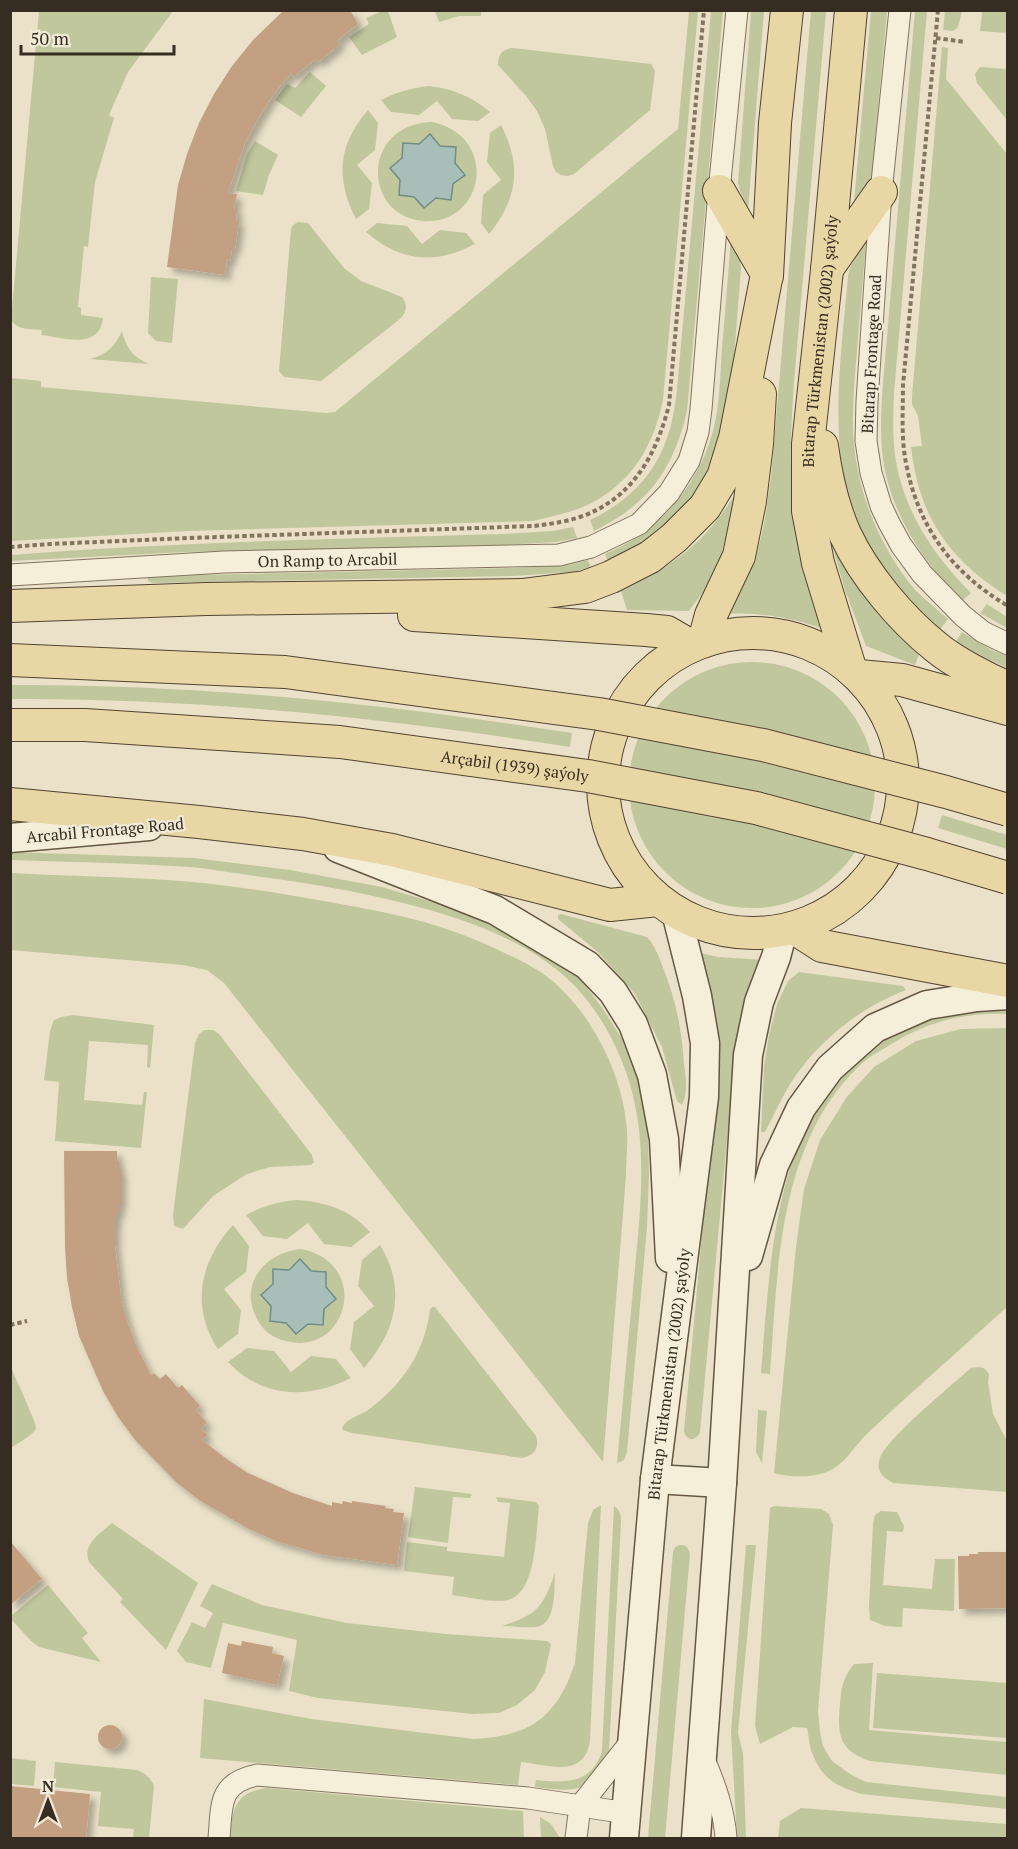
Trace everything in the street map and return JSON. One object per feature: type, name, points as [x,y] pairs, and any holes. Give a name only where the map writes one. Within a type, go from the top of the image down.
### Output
[{"type":"main road","points":[[697,644],[739,556],[750,501],[757,444],[775,123],[787,10]]},
{"type":"main road","name":"Bitarap Türkmenistan (2002) şaýoly","points":[[851,10],[808,444],[808,511],[818,562],[855,672]]},
{"type":"main road","points":[[10,606],[206,599],[522,595],[585,587],[611,577],[650,557],[674,538],[705,507],[723,477],[735,438],[767,274],[719,191]]},
{"type":"main road","points":[[827,270],[881,192]]},
{"type":"main road","points":[[820,335],[822,448],[831,495],[845,534],[862,563],[901,615],[937,649],[1008,688]]},
{"type":"main road","points":[[206,599],[646,630],[667,633],[697,644]]},
{"type":"main road","points":[[742,633],[781,635],[818,647],[855,672],[890,718],[904,768],[900,820],[878,868],[841,905],[789,929],[756,933],[728,931],[701,924],[667,906],[629,868],[609,829],[602,786],[608,742],[626,703],[654,670],[697,644],[742,633]]},
{"type":"main road","points":[[10,660],[285,672],[599,714],[763,746],[1008,810]]},
{"type":"main road","points":[[855,672],[902,680],[1008,709]]},
{"type":"main road","name":"Arçabil (1939) şaýoly","points":[[10,724],[85,725],[340,742],[588,776],[756,808],[1008,878]]},
{"type":"main road","points":[[10,804],[303,834],[392,850],[610,905],[667,906]]},
{"type":"main road","name":"Arcabil Frontage Road","points":[[10,838],[199,822]]},
{"type":"main road","points":[[303,834],[495,910],[587,965],[613,992],[633,1024],[652,1075],[664,1139],[671,1354]]},
{"type":"main road","name":"Bitarap Türkmenistan (2002) şaýoly","points":[[626,1826],[655,1479],[704,1097],[705,1043],[697,996],[667,906]]},
{"type":"main road","points":[[789,929],[822,946],[1008,981]]},
{"type":"main road","points":[[696,1839],[722,1483],[748,1055],[759,1002],[789,929]]},
{"type":"main road","points":[[729,1361],[751,1243],[774,1164],[801,1107],[830,1068],[875,1028],[927,1005],[977,997],[1008,995]]},
{"type":"main road","points":[[655,1479],[722,1483]]},
{"type":"street","points":[[719,191],[737,10]]},
{"type":"street","name":"Bitarap Frontage Road","points":[[900,10],[881,192],[867,401],[866,441],[871,473],[889,523],[901,545],[922,574],[969,621],[983,632],[1008,644]]},
{"type":"street","name":"On Ramp to Arcabil","points":[[10,575],[224,561],[559,555],[591,547],[639,524],[669,493],[689,461],[698,432],[719,191]]},
{"type":"street","points":[[576,1839],[580,1806],[633,1740]]},
{"type":"street","points":[[703,1755],[725,1818],[726,1839]]},
{"type":"street","points":[[219,1839],[223,1801],[230,1787],[243,1778],[257,1775],[528,1798],[580,1806],[626,1826]]},
{"type":"path","points":[[10,547],[188,538],[534,526],[579,518],[613,499],[643,470],[663,429],[669,405],[704,10]]},
{"type":"path","points":[[938,10],[903,385],[903,432],[906,463],[916,503],[929,529],[964,574],[985,592],[1008,606]]},
{"type":"path","points":[[936,38],[965,42]]},
{"type":"path","points":[[10,1325],[27,1321]]},
{"type":"green space","points":[[435,10],[481,11],[481,16],[459,16],[439,22]]},
{"type":"green space","points":[[39,11],[173,11],[128,72],[109,115],[114,118],[95,182],[88,247],[84,246],[78,307],[81,308],[81,315],[103,318],[95,335],[80,340],[41,335],[42,330],[19,327],[11,319]]},
{"type":"green space","points":[[382,11],[388,11],[397,37],[362,55],[349,37],[369,24],[366,18]]},
{"type":"green space","points":[[689,11],[698,11],[663,400],[645,451],[624,479],[611,491],[578,509],[533,521],[188,531],[11,541],[11,378],[41,381],[41,387],[335,412],[678,129]]},
{"type":"green space","points":[[711,11],[723,11],[687,411],[674,451],[656,483],[630,509],[594,531],[590,520],[627,496],[653,467],[669,432],[674,411]]},
{"type":"green space","points":[[751,11],[764,11],[748,210],[738,183]]},
{"type":"green space","points":[[811,11],[826,11],[794,382],[791,472],[798,525],[829,631],[778,617],[725,614],[747,576],[757,551],[771,478]]},
{"type":"green space","points":[[871,11],[887,11],[872,172],[870,182],[853,213]]},
{"type":"green space","points":[[915,11],[927,11],[894,393],[894,449],[902,485],[916,519],[935,551],[971,593],[962,601],[936,573],[905,525],[890,490],[882,449],[883,383]]},
{"type":"green space","points":[[945,11],[962,11],[958,27],[953,31],[943,30]]},
{"type":"green space","points":[[982,11],[1007,11],[1007,33],[980,31]]},
{"type":"green space","points":[[942,47],[948,48],[946,79],[1007,154],[1007,596],[968,567],[940,534],[921,494],[911,447],[922,446],[918,416],[912,404],[912,396]]},
{"type":"green space","points":[[513,48],[651,64],[655,71],[650,110],[574,174],[561,175],[553,166],[545,129],[537,111],[498,65],[501,53]]},
{"type":"green space","points":[[980,67],[1007,69],[1007,120],[977,83],[975,74]]},
{"type":"green space","points":[[310,72],[326,86],[301,117],[275,100],[287,84],[295,88]]},
{"type":"green space","points":[[429,86],[461,94],[490,112],[478,121],[452,119],[437,101],[419,115],[391,112],[381,100],[404,91]]},
{"type":"green space","points":[[368,110],[378,123],[375,150],[357,165],[372,183],[369,209],[356,219],[345,190],[343,162],[345,149],[351,136]]},
{"type":"green space","points":[[432,122],[454,130],[468,144],[475,161],[476,179],[471,196],[460,210],[444,219],[423,221],[403,215],[389,204],[380,188],[378,170],[382,153],[392,138],[409,127]]},
{"type":"green space","points":[[501,125],[512,154],[514,181],[506,208],[489,234],[481,223],[483,195],[501,180],[487,162],[490,133]]},
{"type":"green space","points":[[255,141],[278,155],[263,195],[236,191],[247,154]]},
{"type":"green space","points":[[298,222],[308,223],[344,268],[361,281],[402,297],[406,306],[400,319],[321,381],[284,377],[279,371],[291,229]]},
{"type":"green space","points":[[377,223],[407,226],[422,244],[440,230],[466,233],[475,244],[446,255],[419,257],[405,255],[379,242],[366,232]]},
{"type":"green space","points":[[731,239],[741,268],[731,396],[718,455],[698,493],[646,544],[609,564],[605,554],[642,533],[673,505],[697,471],[706,451],[713,431],[718,401]]},
{"type":"green space","points":[[866,241],[853,406],[853,433],[859,477],[869,510],[892,557],[915,590],[948,619],[939,631],[898,591],[877,564],[859,531],[848,496],[841,460],[838,424],[839,387],[848,276],[850,267]]},
{"type":"green space","points":[[151,277],[178,279],[172,343],[156,341],[148,333]]},
{"type":"green space","points":[[122,331],[131,351],[149,364],[90,359],[110,349]]},
{"type":"green space","points":[[738,495],[729,542],[709,584],[689,611],[627,610],[621,591],[671,563],[685,552],[710,528],[734,496]]},
{"type":"green space","points":[[573,527],[577,538],[556,542],[186,552],[11,561],[11,555],[133,547],[502,534],[553,531]]},
{"type":"green space","points":[[838,546],[920,652],[915,665],[866,646],[845,590],[833,548]]},
{"type":"green space","points":[[588,560],[591,568],[570,572],[514,576],[153,583],[148,581],[148,578],[153,576],[513,568],[568,565]]},
{"type":"green space","points":[[987,604],[1007,617],[1007,628],[980,613]]},
{"type":"green space","points":[[962,632],[1007,656],[1007,668],[955,643]]},
{"type":"green space","points":[[740,662],[764,662],[788,667],[810,676],[839,698],[861,727],[866,738],[873,761],[875,785],[873,809],[866,832],[861,843],[839,872],[810,894],[788,903],[764,908],[740,908],[716,903],[694,894],[674,880],[657,863],[643,843],[634,821],[629,797],[629,773],[634,749],[643,727],[657,707],[674,690],[694,676],[716,667]]},
{"type":"green space","points":[[10,685],[151,688],[292,698],[432,713],[572,733],[570,747],[431,727],[291,712],[151,702],[11,699]]},
{"type":"green space","points":[[942,815],[1007,835],[1007,849],[938,828]]},
{"type":"green space","points":[[10,852],[194,858],[290,870],[382,887],[463,911],[512,932],[568,968],[582,981],[622,1039],[639,1084],[648,1134],[647,1227],[627,1452],[624,1460],[617,1463],[640,1214],[639,1127],[631,1087],[609,1033],[588,1001],[562,974],[529,951],[474,924],[356,892],[190,867],[11,860]]},
{"type":"green space","points":[[11,873],[197,882],[267,891],[376,911],[454,931],[525,963],[555,983],[583,1014],[604,1050],[620,1090],[627,1130],[626,1176],[603,1462],[224,983],[207,970],[183,965],[11,950]]},
{"type":"green space","points":[[558,915],[647,937],[652,943],[667,977],[680,1026],[686,1085],[682,1105],[677,1101],[662,1047],[635,994],[599,953],[558,919]]},
{"type":"green space","points":[[691,951],[718,957],[765,960],[747,997],[736,1042],[700,1432],[694,1439],[687,1437],[684,1431],[716,1082]]},
{"type":"green space","points":[[799,972],[903,986],[906,990],[861,1013],[821,1045],[794,1078],[765,1132],[761,1132],[764,1066],[769,1035],[777,1004],[788,981]]},
{"type":"green space","points":[[1007,1007],[1007,1014],[961,1017],[917,1030],[867,1059],[838,1090],[815,1126],[799,1164],[788,1205],[781,1247],[770,1374],[761,1373],[771,1260],[781,1205],[796,1153],[818,1105],[850,1065],[895,1033],[953,1011]]},
{"type":"green space","points":[[73,1015],[154,1025],[150,1068],[147,1067],[148,1045],[89,1041],[84,1100],[142,1105],[144,1092],[147,1092],[141,1148],[55,1141],[59,1082],[44,1080],[50,1031],[54,1020]]},
{"type":"green space","points":[[1007,1028],[1007,1307],[871,1430],[833,1469],[820,1474],[804,1476],[774,1473],[796,1247],[804,1189],[820,1140],[846,1098],[874,1067],[916,1041],[961,1029]]},
{"type":"green space","points":[[204,1030],[213,1030],[219,1034],[312,1155],[314,1162],[311,1165],[270,1167],[247,1174],[213,1196],[183,1229],[174,1226],[173,1215],[195,1043],[199,1034]]},
{"type":"green space","points":[[298,1200],[337,1208],[355,1218],[370,1232],[351,1247],[324,1244],[308,1223],[287,1239],[263,1236],[246,1215],[271,1204]]},
{"type":"green space","points":[[233,1225],[249,1246],[246,1272],[224,1289],[241,1310],[238,1334],[218,1349],[209,1333],[204,1317],[203,1284],[206,1269],[213,1254]]},
{"type":"green space","points":[[380,1245],[393,1277],[394,1309],[384,1340],[364,1368],[350,1349],[354,1322],[374,1306],[358,1286],[362,1260]]},
{"type":"green space","points":[[301,1249],[323,1257],[337,1271],[344,1287],[344,1305],[338,1321],[326,1334],[311,1342],[291,1342],[274,1336],[263,1328],[253,1311],[252,1286],[257,1274],[275,1257]],"holes":[[[273,1284],[286,1322],[270,1321]]]},
{"type":"green space","points":[[432,1307],[435,1307],[536,1436],[537,1444],[533,1453],[521,1458],[343,1430],[347,1422],[368,1410],[392,1389],[410,1366],[423,1340]]},
{"type":"green space","points":[[247,1348],[274,1351],[291,1372],[311,1356],[336,1359],[351,1378],[319,1390],[287,1392],[271,1389],[256,1383],[228,1362]]},
{"type":"green space","points":[[11,1367],[36,1428],[29,1436],[11,1448]]},
{"type":"green space","points":[[971,1368],[984,1368],[989,1374],[993,1414],[1007,1441],[1007,1492],[893,1483],[886,1479],[881,1473],[879,1462],[885,1449],[894,1438]]},
{"type":"green space","points":[[758,1410],[767,1411],[762,1463],[756,1452]]},
{"type":"green space","points":[[415,1487],[472,1494],[470,1498],[453,1497],[448,1543],[408,1537]]},
{"type":"green space","points":[[496,1497],[536,1502],[539,1506],[536,1544],[530,1574],[518,1595],[508,1600],[494,1601],[452,1595],[454,1577],[404,1571],[407,1542],[447,1547],[447,1551],[504,1557],[510,1503],[498,1502]]},
{"type":"green space","points":[[601,1505],[590,1740],[587,1752],[581,1760],[564,1767],[521,1762],[518,1785],[200,1758],[204,1699],[311,1719],[474,1739],[511,1733],[539,1720],[560,1697],[575,1663],[588,1523],[593,1510]]},
{"type":"green space","points":[[614,1506],[620,1513],[621,1522],[609,1752],[596,1775],[585,1785],[564,1790],[535,1787],[536,1780],[567,1781],[585,1775],[598,1762],[602,1751]]},
{"type":"green space","points":[[774,1506],[821,1509],[829,1514],[833,1525],[818,1711],[823,1746],[832,1761],[866,1782],[1007,1797],[1007,1809],[862,1794],[846,1788],[832,1781],[817,1764],[807,1728],[793,1727],[760,1744],[755,1726],[770,1508]]},
{"type":"green space","points":[[881,1511],[897,1512],[904,1526],[903,1532],[887,1531],[883,1585],[932,1589],[935,1559],[955,1559],[954,1611],[903,1608],[902,1627],[885,1626],[870,1620],[873,1524],[875,1515]]},
{"type":"green space","points":[[112,1523],[198,1583],[166,1650],[120,1602],[123,1599],[89,1562],[87,1556],[90,1545]]},
{"type":"green space","points":[[684,1545],[690,1554],[665,1838],[648,1838],[673,1552],[675,1547]]},
{"type":"green space","points":[[746,1545],[756,1545],[738,1733],[743,1753],[746,1838],[737,1838],[731,1732]]},
{"type":"green space","points":[[555,1573],[553,1605],[548,1620],[536,1627],[502,1626],[523,1618],[537,1608],[547,1594]]},
{"type":"green space","points":[[212,1584],[262,1605],[347,1623],[446,1634],[547,1641],[551,1644],[545,1672],[535,1690],[517,1705],[499,1713],[473,1714],[318,1698],[289,1691],[297,1640],[223,1623],[211,1668],[186,1662],[177,1651],[192,1622],[205,1628],[213,1613],[200,1606]]},
{"type":"green space","points":[[48,1585],[88,1633],[82,1638],[101,1662],[39,1647],[11,1619],[11,1616]]},
{"type":"green space","points":[[873,1663],[869,1730],[1007,1742],[1007,1775],[870,1761],[852,1752],[842,1740],[840,1733],[842,1688],[847,1673],[854,1664]]},
{"type":"green space","points":[[877,1673],[1007,1683],[1007,1738],[873,1728]]},
{"type":"green space","points":[[11,1758],[36,1761],[34,1786],[11,1784]]},
{"type":"green space","points":[[55,1762],[137,1770],[147,1776],[154,1786],[149,1838],[133,1838],[134,1829],[98,1826],[101,1792],[53,1787]]},
{"type":"green space","points":[[267,1788],[523,1811],[524,1838],[230,1838],[232,1819],[237,1804],[248,1793]]},
{"type":"green space","points":[[801,1808],[1006,1824],[1007,1838],[778,1838],[780,1821]]},
{"type":"green space","points":[[540,1817],[551,1824],[560,1838],[541,1838]]},
{"type":"water","points":[[430,134],[440,146],[456,147],[455,163],[465,175],[453,184],[451,200],[436,198],[424,208],[414,197],[399,195],[400,180],[390,168],[402,158],[403,143],[419,144]]},
{"type":"water","points":[[300,1259],[311,1271],[326,1272],[326,1287],[336,1299],[324,1309],[323,1325],[308,1324],[296,1334],[286,1323],[270,1321],[271,1306],[261,1295],[273,1284],[273,1269],[289,1270]]},
{"type":"building","points":[[284,10],[350,10],[358,24],[337,41],[340,44],[318,62],[315,59],[294,77],[291,73],[273,95],[245,143],[228,193],[237,194],[234,209],[237,209],[236,221],[239,221],[235,249],[232,249],[230,261],[227,260],[225,275],[167,267],[178,185],[199,123],[232,66],[253,40]]},
{"type":"building","points":[[64,1151],[117,1151],[117,1161],[119,1161],[119,1170],[121,1170],[121,1204],[119,1204],[119,1213],[116,1213],[115,1246],[121,1297],[127,1321],[151,1375],[154,1373],[160,1379],[166,1374],[178,1388],[182,1385],[200,1406],[196,1410],[207,1423],[201,1428],[207,1435],[202,1440],[248,1473],[293,1493],[332,1506],[332,1502],[342,1504],[343,1501],[352,1503],[352,1501],[386,1506],[385,1508],[394,1509],[393,1512],[404,1513],[397,1565],[324,1555],[276,1541],[249,1529],[199,1500],[176,1482],[136,1441],[118,1417],[103,1391],[79,1336],[67,1278]]},
{"type":"building","points":[[10,1541],[42,1579],[10,1605]]},
{"type":"building","points":[[978,1552],[1008,1552],[1008,1608],[959,1609],[958,1556],[969,1556],[969,1554],[978,1554]]},
{"type":"building","points":[[242,1641],[273,1647],[272,1653],[284,1656],[277,1685],[222,1673],[228,1643],[241,1646]]},
{"type":"building","points":[[110,1725],[118,1729],[122,1737],[118,1745],[110,1749],[102,1745],[98,1737],[102,1729]]},
{"type":"building","points":[[10,1786],[90,1794],[86,1839],[10,1839]]}]
